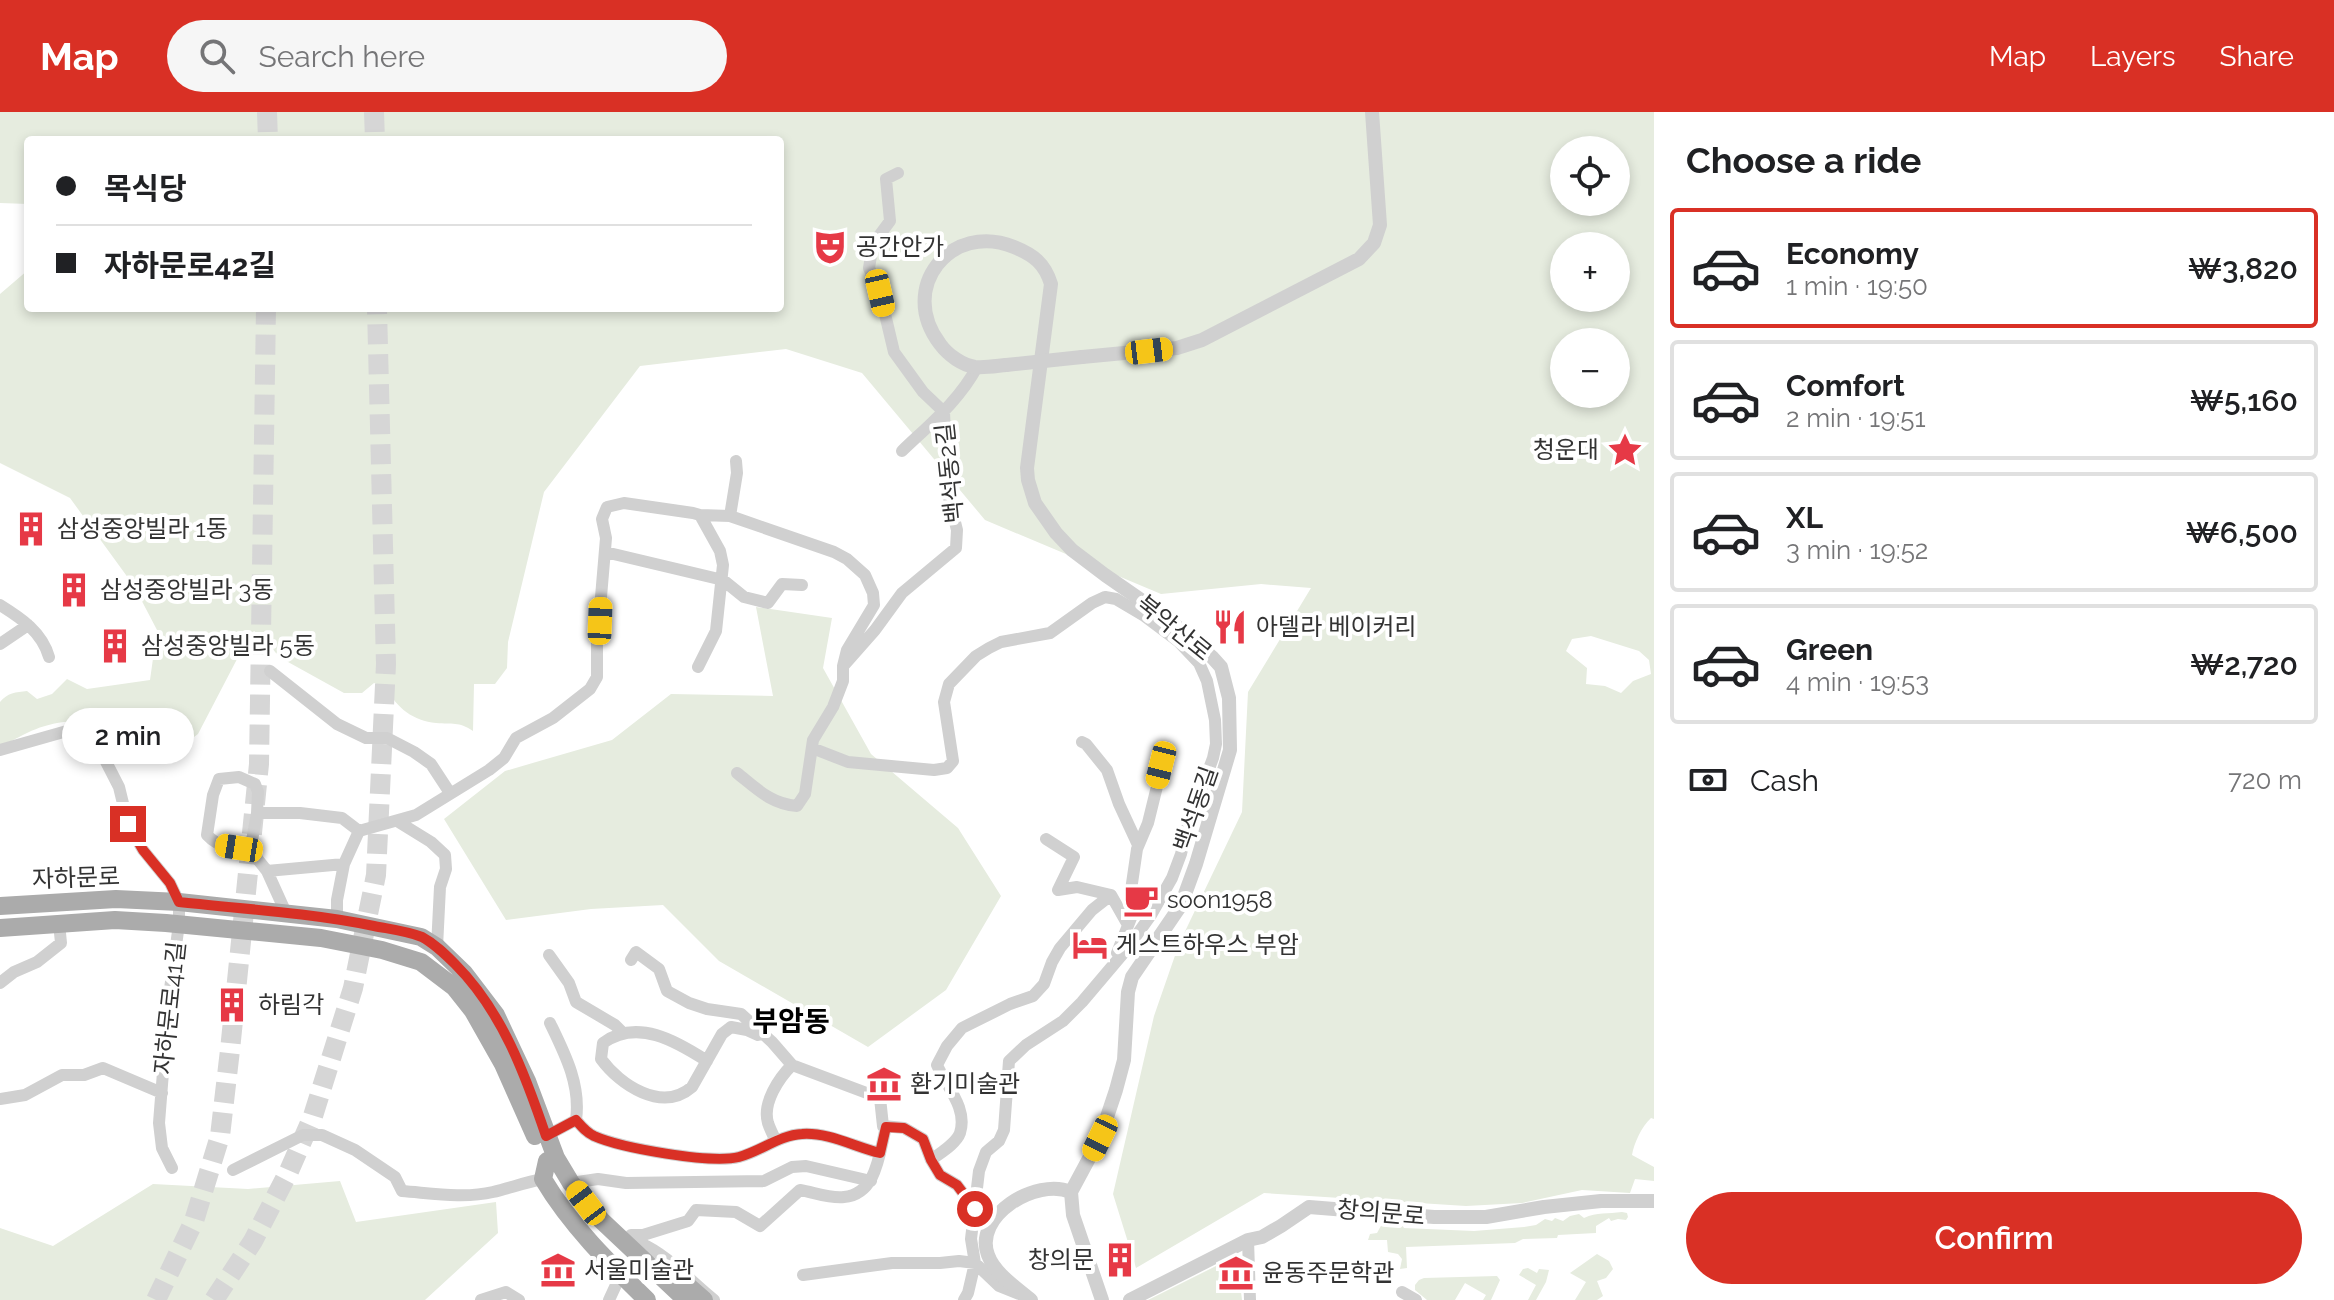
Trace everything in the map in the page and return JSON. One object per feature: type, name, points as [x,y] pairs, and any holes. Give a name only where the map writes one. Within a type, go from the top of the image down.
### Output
[{"type":"main road","name":"자하문로","points":[[0,906],[116,899],[179,902],[337,919],[421,937],[437,947],[464,973],[496,1015],[527,1081],[546,1136],[571,1183],[601,1220],[686,1300]]},
{"type":"main road","name":"자하문로","points":[[0,928],[115,920],[179,924],[321,938],[382,950],[421,962],[454,987],[473,1011],[503,1064],[545,1170],[619,1252],[671,1300]]},
{"type":"main road","points":[[545,1170],[557,1203],[584,1238],[619,1277],[647,1300]]},
{"type":"main road","points":[[586,1203],[602,1209],[704,1300]]},
{"type":"street","points":[[902,451],[944,412],[977,367],[1177,348],[1202,340],[1250,317],[1364,255],[1378,235],[1381,214],[1372,112]]},
{"type":"street","name":"백석동2길","points":[[843,666],[902,593],[956,548],[957,530],[948,494],[944,412],[923,392],[894,352],[880,293],[869,268],[873,244],[890,221],[886,179],[898,173]]},
{"type":"street","name":"북악산로","points":[[977,367],[954,358],[936,340],[925,314],[924,292],[930,275],[948,254],[977,243],[1005,243],[1039,260],[1051,284],[1027,468],[1035,503],[1072,550],[1167,618],[1212,657],[1221,667],[1229,698],[1230,750],[1196,864],[1181,905],[1132,977],[1128,992],[1124,1060],[1116,1090],[1100,1138],[1071,1192]]},
{"type":"street","points":[[730,516],[736,461]]},
{"type":"street","points":[[359,831],[416,815],[489,770],[504,758],[516,738],[553,718],[590,689],[597,677],[606,538],[602,519],[607,507],[624,503],[700,515],[730,516],[834,552],[865,575],[873,593],[874,605],[847,650],[843,681],[833,707],[813,740],[805,794],[797,806],[782,805],[737,773]]},
{"type":"street","points":[[698,667],[716,631],[723,580],[720,551],[700,515]]},
{"type":"street","points":[[605,552],[723,580],[744,597],[768,603],[782,584],[802,585]]},
{"type":"street","name":"백석동길","points":[[812,748],[848,762],[934,770],[947,768],[953,761],[944,702],[949,684],[976,656],[1001,642],[1050,633],[1105,597],[1116,599],[1143,615],[1179,642],[1199,663],[1207,681],[1215,720],[1216,744],[1172,878],[1126,950],[1082,1002],[1063,1021],[1026,1045],[1009,1061],[1004,1130],[999,1141],[986,1152],[979,1171],[971,1239],[975,1263],[964,1300]]},
{"type":"street","points":[[0,605],[28,625],[46,646],[49,657]]},
{"type":"street","points":[[0,644],[28,625]]},
{"type":"street","points":[[270,671],[337,724],[366,738],[387,738],[414,752],[431,764],[450,793]]},
{"type":"street","points":[[0,750],[81,727],[100,750],[119,787],[128,824],[143,850],[170,883],[179,902]]},
{"type":"street","points":[[1082,742],[1107,770],[1138,845]]},
{"type":"street","points":[[1113,964],[1131,918],[1130,897],[1138,845],[1148,823],[1164,758]]},
{"type":"street","points":[[239,777],[255,784],[258,792],[257,813],[251,846],[216,845],[207,835],[213,795],[219,779],[239,777]]},
{"type":"street","points":[[257,813],[300,813],[342,818],[359,831]]},
{"type":"street","points":[[397,821],[431,842],[445,855],[437,947]]},
{"type":"street","points":[[337,919],[344,864],[359,831]]},
{"type":"street","points":[[1046,839],[1074,857],[1058,890],[1077,887],[1111,895],[1128,925]]},
{"type":"street","points":[[248,847],[267,871],[286,913]]},
{"type":"street","points":[[267,871],[344,864]]},
{"type":"street","points":[[931,1160],[960,1132],[960,1109],[937,1065],[947,1046],[962,1028],[1033,996],[1044,984],[1060,948],[1092,910],[1111,895]]},
{"type":"street","name":"자하문로41길","points":[[172,1168],[162,1148],[159,1123],[179,902]]},
{"type":"street","name":"자하문로","points":[[0,983],[14,972],[37,962],[61,943],[59,923]]},
{"type":"street","points":[[631,960],[636,952],[659,969],[667,991],[689,1003],[741,1014],[792,1065],[880,1098],[883,1126],[904,1128],[923,1139],[940,1175],[957,1185],[975,1209]]},
{"type":"street","points":[[549,955],[569,983],[576,1002],[622,1032]]},
{"type":"street","points":[[550,1023],[573,1076],[578,1106],[576,1120],[585,1131],[608,1141],[715,1159],[736,1158],[788,1136],[803,1134],[818,1135],[880,1153]]},
{"type":"street","points":[[707,1061],[655,1035],[640,1031],[617,1033],[603,1043],[601,1059],[611,1073],[656,1098],[685,1093],[692,1087],[707,1061],[722,1034],[731,1027],[747,1030],[772,1042]]},
{"type":"street","points":[[776,1141],[767,1120],[770,1098],[781,1077],[792,1065]]},
{"type":"street","name":"자하문로41길","points":[[0,1099],[25,1095],[62,1075],[84,1075],[103,1068],[162,1093]]},
{"type":"street","points":[[546,1136],[576,1120]]},
{"type":"street","points":[[635,1239],[688,1221],[696,1210],[736,1212],[760,1226],[800,1190],[842,1198],[861,1193],[871,1181],[886,1127]]},
{"type":"street","points":[[233,1170],[303,1135],[322,1135],[355,1150],[395,1177],[402,1191],[480,1194],[545,1170]]},
{"type":"street","points":[[571,1183],[598,1179],[626,1183],[764,1181],[792,1167],[806,1166],[871,1181]]},
{"type":"street","points":[[1030,1299],[994,1266],[985,1242],[1002,1210],[1022,1195],[1052,1187],[1071,1192],[1073,1215],[1101,1298]]},
{"type":"street","name":"창의문로","points":[[1130,1300],[1248,1240],[1262,1237],[1309,1207],[1434,1217],[1486,1217],[1601,1201],[1654,1201]]},
{"type":"street","points":[[635,1239],[663,1256],[714,1300]]},
{"type":"street","points":[[1248,1240],[1250,1300]]},
{"type":"street","points":[[803,1275],[892,1263],[959,1261],[975,1263],[999,1286],[1030,1299]]},
{"type":"street","points":[[599,1300],[619,1277]]},
{"type":"street","points":[[609,1300],[619,1277]]},
{"type":"street","points":[[481,1300],[506,1292],[519,1300]]},
{"type":"street","points":[[1402,1292],[1416,1300]]},
{"type":"shaded area","points":[[0,112],[1654,112],[1654,1119],[1651,1118],[1642,1130],[1632,1155],[1654,1167],[1654,1181],[1635,1179],[1630,1193],[1582,1190],[1522,1203],[1466,1206],[1264,1193],[1136,1268],[1113,1194],[1154,1016],[1179,944],[1242,812],[1248,692],[1311,588],[1261,584],[1161,594],[985,520],[862,373],[786,349],[640,366],[544,492],[508,642],[507,668],[495,684],[474,684],[473,731],[459,725],[428,722],[413,716],[395,702],[387,688],[374,683],[362,693],[344,693],[279,657],[254,631],[194,737],[188,736],[174,720],[148,713],[106,725],[93,726],[78,721],[53,724],[0,747],[0,702],[6,697],[27,691],[37,699],[52,694],[67,679],[87,689],[150,680],[157,630],[134,586],[70,498],[0,463],[0,294],[24,273],[24,312],[784,312],[784,136],[24,136],[24,204],[0,203]],"holes":[[[1591,636],[1639,651],[1649,660],[1651,674],[1633,681],[1621,693],[1605,686],[1586,684],[1587,668],[1566,651],[1572,639]]]},
{"type":"shaded area","points":[[756,607],[832,618],[823,668],[871,754],[958,828],[1001,896],[946,990],[868,1047],[719,961],[663,905],[591,909],[506,920],[444,819],[505,771],[612,740],[671,694],[773,696]]},
{"type":"shaded area","points":[[340,1181],[356,1222],[496,1202],[498,1233],[425,1300],[0,1300],[0,1228],[53,1246],[153,1184],[248,1189]]},
{"type":"shaded area","points":[[1627,1213],[1626,1220],[1611,1221],[1609,1218],[1596,1226],[1596,1233],[1523,1239],[1515,1243],[1406,1247],[1407,1268],[1400,1269],[1402,1259],[1398,1254],[1388,1252],[1387,1240],[1368,1240],[1370,1234],[1377,1233],[1383,1222],[1387,1222],[1389,1227],[1401,1223],[1404,1228],[1474,1231],[1536,1225],[1545,1219],[1563,1221],[1579,1214],[1584,1218]]},
{"type":"shaded area","points":[[1597,1254],[1609,1261],[1613,1269],[1606,1278],[1597,1281],[1603,1296],[1597,1300],[1575,1300],[1586,1282],[1570,1273]]},
{"type":"shaded area","points":[[1222,1263],[1216,1290],[1227,1292],[1230,1282],[1240,1283],[1242,1300],[1148,1300]]},
{"type":"shaded area","points":[[1528,1268],[1537,1273],[1539,1269],[1549,1270],[1536,1300],[1528,1300],[1536,1285],[1519,1275]]},
{"type":"shaded area","points":[[1497,1276],[1500,1280],[1491,1300],[1483,1300],[1486,1295],[1465,1283],[1455,1300],[1427,1300],[1415,1290],[1415,1285],[1424,1278]]},
{"type":"tunnel","points":[[267,112],[268,136]]},
{"type":"tunnel","points":[[374,112],[375,136]]},
{"type":"tunnel","points":[[156,1300],[194,1221],[220,1136],[230,1050],[259,764],[266,312]]},
{"type":"tunnel","points":[[214,1300],[253,1241],[313,1116],[353,988],[376,875],[386,664],[377,312]]},
{"type":"place","name":"공간안가","points":[[830,247]]},
{"type":"place","name":"청운대","points":[[1625,450]]},
{"type":"place","name":"삼성중앙빌라 1동","points":[[31,529]]},
{"type":"place","name":"삼성중앙빌라 3동","points":[[74,590]]},
{"type":"place","name":"아델라 베이커리","points":[[1230,627]]},
{"type":"place","name":"삼성중앙빌라 5동","points":[[115,646]]},
{"type":"place","name":"soon1958","points":[[1141,900]]},
{"type":"place","name":"게스트하우스 부암","points":[[1090,945]]},
{"type":"place","name":"하림각","points":[[232,1005]]},
{"type":"place","name":"환기미술관","points":[[884,1084]]},
{"type":"place","name":"창의문","points":[[1120,1260]]},
{"type":"place","name":"서울미술관","points":[[558,1270]]},
{"type":"place","name":"윤동주문학관","points":[[1236,1273]]},
{"type":"district","name":"부암동","points":[[791,1021]]},
{"type":"route","points":[[128,824],[143,850],[170,883],[179,902],[337,919],[421,937],[437,947],[464,973],[496,1015],[527,1081],[546,1136],[576,1120],[585,1131],[608,1141],[715,1159],[736,1158],[788,1136],[803,1134],[818,1135],[880,1153],[886,1127],[904,1128],[923,1139],[940,1175],[957,1185],[975,1209]]}]
